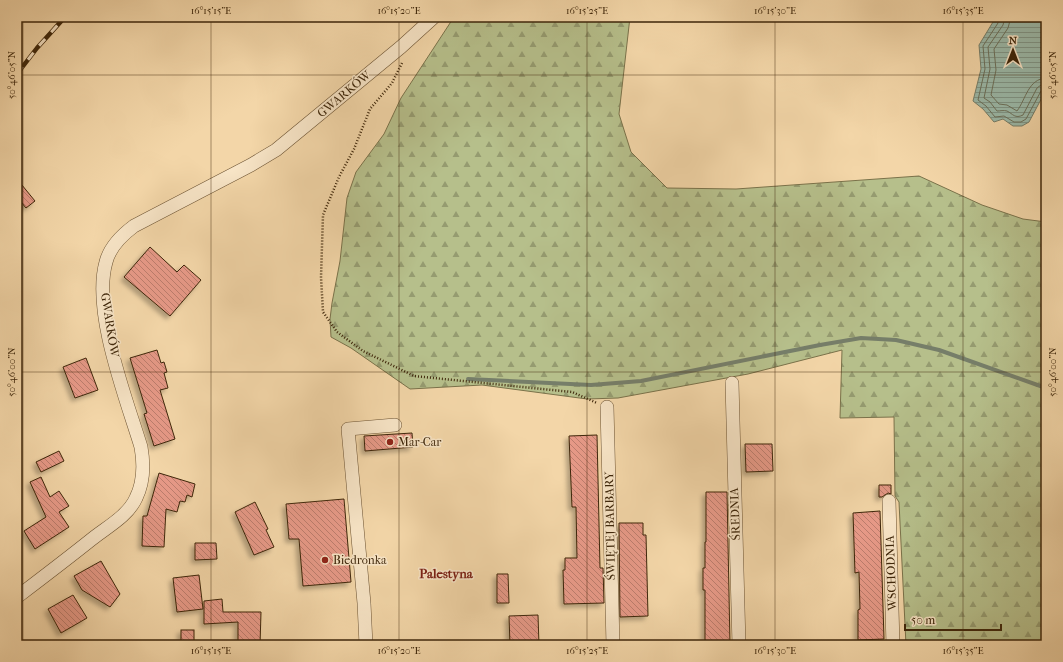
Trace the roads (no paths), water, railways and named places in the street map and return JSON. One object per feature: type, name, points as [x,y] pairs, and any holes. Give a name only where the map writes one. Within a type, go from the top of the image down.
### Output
[{"type":"street","name":"GWARKÓW","points":[[17,597],[116,522],[131,507],[140,487],[144,461],[112,349],[104,304],[106,262],[119,239],[134,226],[244,169],[276,150],[401,47],[434,17]]},
{"type":"street","name":"ŚREDNIA","points":[[732,383],[739,645]]},
{"type":"street","name":"ŚWIĘTEJ BARBARY","points":[[607,407],[613,645]]},
{"type":"street","points":[[366,645],[364,603],[348,429],[395,425]]},
{"type":"street","name":"WSCHODNIA","points":[[890,501],[893,645]]},
{"type":"water","points":[[996,17],[1046,17],[1046,90],[1029,122],[1022,126],[1013,126],[1003,119],[994,122],[983,109],[973,101],[981,69],[979,45]]},
{"type":"waterway","points":[[468,379],[591,385],[641,381],[861,338],[896,340],[939,350],[1046,388]]},
{"type":"railway","points":[[17,74],[37,48],[65,17]]},
{"type":"place","name":"Mar-Car","points":[[390,442]]},
{"type":"place","name":"Biedronka","points":[[325,560]]},
{"type":"district","name":"Palestyna","points":[[446,573]]}]
